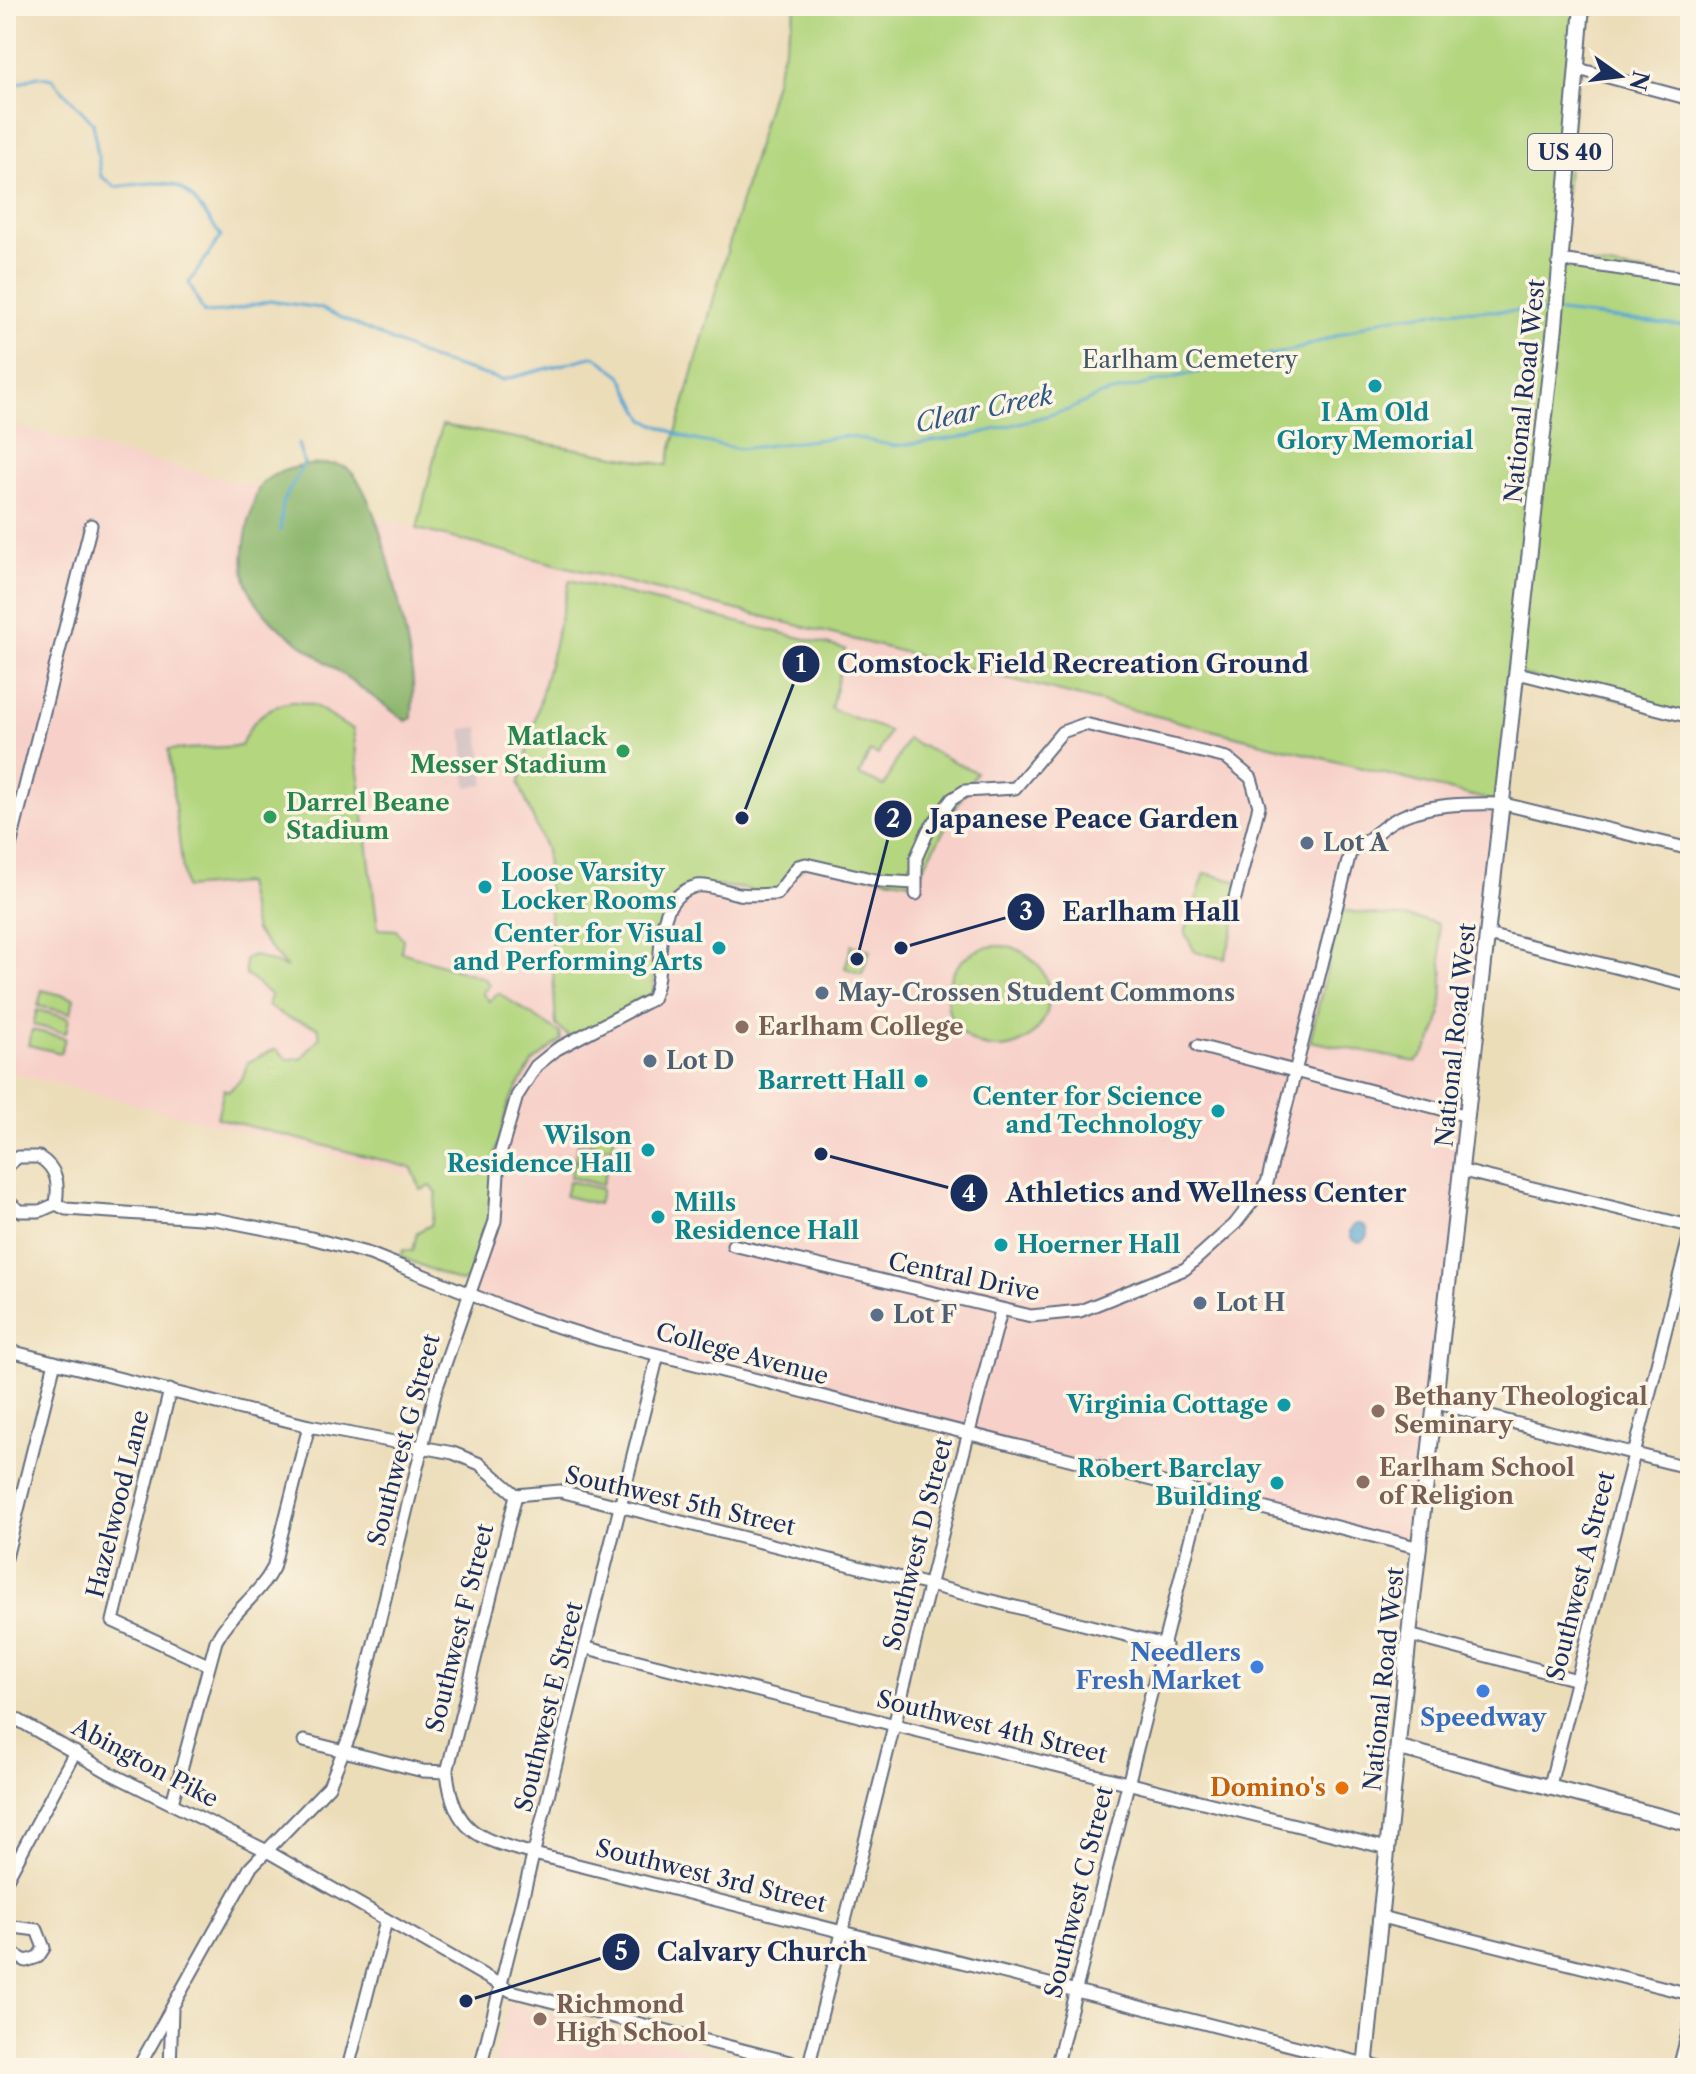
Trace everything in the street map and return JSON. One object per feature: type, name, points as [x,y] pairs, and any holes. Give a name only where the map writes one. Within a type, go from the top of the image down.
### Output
[{"type":"main road","name":"National Road West","points":[[1365,2066],[1400,1748],[1409,1635],[1555,326],[1582,6]]},
{"type":"main road","points":[[1400,1748],[1690,1824]]},
{"type":"street","points":[[1578,69],[1690,99]]},
{"type":"street","points":[[1560,260],[1690,279]]},
{"type":"street","points":[[6,862],[91,525]]},
{"type":"street","points":[[1518,673],[1690,717]]},
{"type":"street","name":"Southwest G Street","points":[[138,2068],[250,1868],[329,1786],[345,1750],[443,1365],[472,1292],[495,1221],[499,1158],[517,1096],[536,1066],[557,1049],[652,999],[658,987],[663,918],[682,894],[699,886],[744,895],[777,894],[798,866],[806,864],[916,888],[916,858],[928,831],[952,799],[965,791],[1015,788],[1062,732],[1085,724],[1227,758],[1251,778],[1259,806],[1235,898]]},
{"type":"street","name":"Central Drive","points":[[733,1245],[1001,1311],[1051,1317],[1080,1311],[1185,1269],[1235,1224],[1267,1183],[1350,853],[1393,821],[1432,808],[1504,804],[1690,849]]},
{"type":"street","points":[[1488,935],[1690,986]]},
{"type":"street","points":[[1198,1046],[1468,1116]]},
{"type":"street","points":[[6,1167],[26,1155],[47,1162],[58,1182],[56,1204]]},
{"type":"street","points":[[1463,1171],[1690,1226]]},
{"type":"street","name":"College Avenue","points":[[6,1200],[25,1212],[40,1211],[56,1204],[66,1209],[157,1213],[276,1230],[370,1254],[472,1292],[527,1317],[658,1355],[1420,1548]]},
{"type":"street","name":"Southwest A Street","points":[[1549,1789],[1690,1234]]},
{"type":"street","name":"Southwest D Street","points":[[810,2068],[1001,1311]]},
{"type":"street","points":[[6,1350],[309,1426],[473,1460],[516,1495]]},
{"type":"street","name":"Southwest E Street","points":[[480,2068],[658,1355]]},
{"type":"street","points":[[6,1558],[55,1362]]},
{"type":"street","name":"Hazelwood Lane","points":[[170,1390],[113,1621],[208,1665]]},
{"type":"street","points":[[1437,1403],[1690,1468]]},
{"type":"street","points":[[172,1803],[208,1665],[227,1622],[259,1591],[273,1568],[309,1426]]},
{"type":"street","name":"Southwest 5th Street","points":[[516,1495],[560,1491],[1165,1645]]},
{"type":"street","name":"Southwest C Street","points":[[1056,2068],[1202,1493]]},
{"type":"street","name":"Southwest F Street","points":[[447,1772],[516,1495]]},
{"type":"street","points":[[1409,1635],[1577,1680]]},
{"type":"street","name":"Southwest 4th Street","points":[[587,1648],[1387,1848]]},
{"type":"street","name":"Abington Pike","points":[[6,1713],[265,1850],[501,1985],[584,2011],[810,2068]]},
{"type":"street","points":[[304,1741],[423,1771],[447,1772]]},
{"type":"street","points":[[6,1881],[75,1752]]},
{"type":"street","name":"Southwest 3rd Street","points":[[447,1772],[455,1810],[468,1828],[492,1842],[1381,2068]]},
{"type":"street","points":[[1381,1917],[1690,1994]]},
{"type":"street","points":[[348,2068],[386,1921]]},
{"type":"street","points":[[6,1926],[37,1930],[44,1948],[38,1957],[26,1961],[6,1950]]},
{"type":"street","points":[[170,2068],[172,2006]]},
{"type":"street","points":[[1679,2068],[1690,2025]]},
{"type":"shaded area","name":"Earlham College","points":[[6,424],[1504,804],[1420,1548],[600,1340],[472,1292],[497,1197],[6,1071]]},
{"type":"shaded area","points":[[479,727],[485,785],[467,787],[462,729]]},
{"type":"shaded area","name":"Richmond High School","points":[[509,2003],[767,2068],[493,2068]]},
{"type":"shaded area","points":[[1287,2053],[1339,2066],[1340,2068],[1283,2068]]},
{"type":"green space","name":"Earlham Cemetery","points":[[796,6],[1582,6],[1560,260],[1690,279],[1690,717],[1518,673],[1504,804],[417,529],[442,425],[667,465]]},
{"type":"green space","points":[[333,464],[348,469],[360,483],[371,506],[391,568],[410,661],[412,718],[406,721],[278,627],[256,602],[250,590],[244,553],[257,493],[270,477],[306,465]]},
{"type":"green space","points":[[570,580],[845,649],[831,709],[889,731],[878,755],[870,751],[859,775],[884,786],[907,739],[976,772],[915,883],[806,864],[777,894],[719,886],[701,886],[686,891],[674,901],[666,915],[657,950],[652,999],[573,1040],[556,1025],[546,850],[519,784]]},
{"type":"green space","points":[[291,702],[318,708],[353,729],[378,929],[396,930],[403,939],[401,952],[484,978],[490,985],[482,993],[489,1001],[498,993],[560,1033],[561,1040],[532,1063],[509,1102],[495,1154],[489,1223],[469,1279],[460,1282],[401,1257],[403,1250],[413,1251],[417,1232],[431,1225],[437,1193],[431,1186],[421,1190],[412,1168],[217,1118],[224,1089],[229,1091],[243,1077],[248,1062],[276,1049],[288,1059],[301,1059],[320,1037],[318,1027],[288,1018],[268,1006],[271,995],[245,974],[245,959],[253,955],[287,968],[255,931],[245,883],[185,888],[168,750],[241,746],[260,716],[273,707]]},
{"type":"green space","points":[[1205,873],[1246,884],[1225,959],[1195,952],[1185,933]]},
{"type":"green space","points":[[1341,910],[1422,920],[1438,925],[1443,980],[1440,1016],[1435,1033],[1416,1062],[1310,1041]]},
{"type":"green space","points":[[852,945],[870,950],[862,974],[845,968]]},
{"type":"green space","points":[[998,946],[1027,954],[1041,968],[1049,997],[1041,1026],[1027,1040],[998,1048],[969,1040],[955,1026],[947,997],[955,968],[969,954]]},
{"type":"green space","points":[[42,990],[74,998],[71,1013],[38,1006]]},
{"type":"green space","points":[[37,1010],[69,1018],[66,1033],[33,1025]]},
{"type":"green space","points":[[32,1030],[65,1038],[61,1053],[28,1045]]},
{"type":"green space","points":[[583,1125],[615,1133],[612,1148],[579,1140]]},
{"type":"green space","points":[[578,1144],[611,1152],[607,1167],[574,1159]]},
{"type":"green space","points":[[573,1162],[606,1170],[602,1185],[570,1177]]},
{"type":"green space","points":[[569,1181],[602,1189],[598,1204],[565,1196]]},
{"type":"water","points":[[1359,1224],[1368,1233],[1359,1242],[1350,1233]]},
{"type":"waterway","name":"Clear Creek","points":[[6,82],[13,86],[37,76],[52,79],[93,123],[101,176],[115,187],[168,184],[179,187],[197,203],[221,236],[189,283],[204,313],[223,312],[270,301],[320,308],[431,359],[502,380],[595,356],[621,375],[645,420],[690,439],[739,449],[847,436],[895,446],[970,436],[1068,410],[1100,395],[1301,348],[1387,318],[1457,310],[1552,312]]},
{"type":"waterway","name":"Clear Creek","points":[[1559,312],[1690,327]]},
{"type":"waterway","points":[[280,531],[283,502],[304,463],[298,444]]},
{"type":"place","name":"I Am Old Glory Memorial","points":[[1375,386]]},
{"type":"place","name":"Matlack Messer Stadium","points":[[623,751]]},
{"type":"place","name":"Darrel Beane Stadium","points":[[270,817]]},
{"type":"place","name":"Comstock Field Recreation Ground","points":[[742,818]]},
{"type":"place","name":"Lot A","points":[[1307,843]]},
{"type":"place","name":"Loose Varsity Locker Rooms","points":[[485,887]]},
{"type":"place","name":"Center for Visual and Performing Arts","points":[[719,948]]},
{"type":"place","name":"Earlham Hall","points":[[901,948]]},
{"type":"place","name":"Japanese Peace Garden","points":[[857,959]]},
{"type":"place","name":"May-Crossen Student Commons","points":[[822,993]]},
{"type":"place","name":"Earlham College","points":[[742,1027]]},
{"type":"place","name":"Lot D","points":[[650,1061]]},
{"type":"place","name":"Barrett Hall","points":[[921,1081]]},
{"type":"place","name":"Center for Science and Technology","points":[[1218,1111]]},
{"type":"place","name":"Wilson Residence Hall","points":[[648,1150]]},
{"type":"place","name":"Athletics and Wellness Center","points":[[821,1154]]},
{"type":"place","name":"Mills Residence Hall","points":[[658,1217]]},
{"type":"place","name":"Hoerner Hall","points":[[1001,1245]]},
{"type":"place","name":"Lot H","points":[[1200,1303]]},
{"type":"place","name":"Lot F","points":[[877,1315]]},
{"type":"place","name":"Virginia Cottage","points":[[1284,1405]]},
{"type":"place","name":"Bethany Theological Seminary","points":[[1378,1411]]},
{"type":"place","name":"Earlham School of Religion","points":[[1363,1482]]},
{"type":"place","name":"Robert Barclay Building","points":[[1277,1483]]},
{"type":"place","name":"Needlers Fresh Market","points":[[1257,1667]]},
{"type":"place","name":"Speedway","points":[[1483,1691]]},
{"type":"place","name":"Domino's","points":[[1342,1788]]},
{"type":"place","name":"Calvary Church","points":[[466,2001]]},
{"type":"place","name":"Richmond High School","points":[[540,2019]]}]
